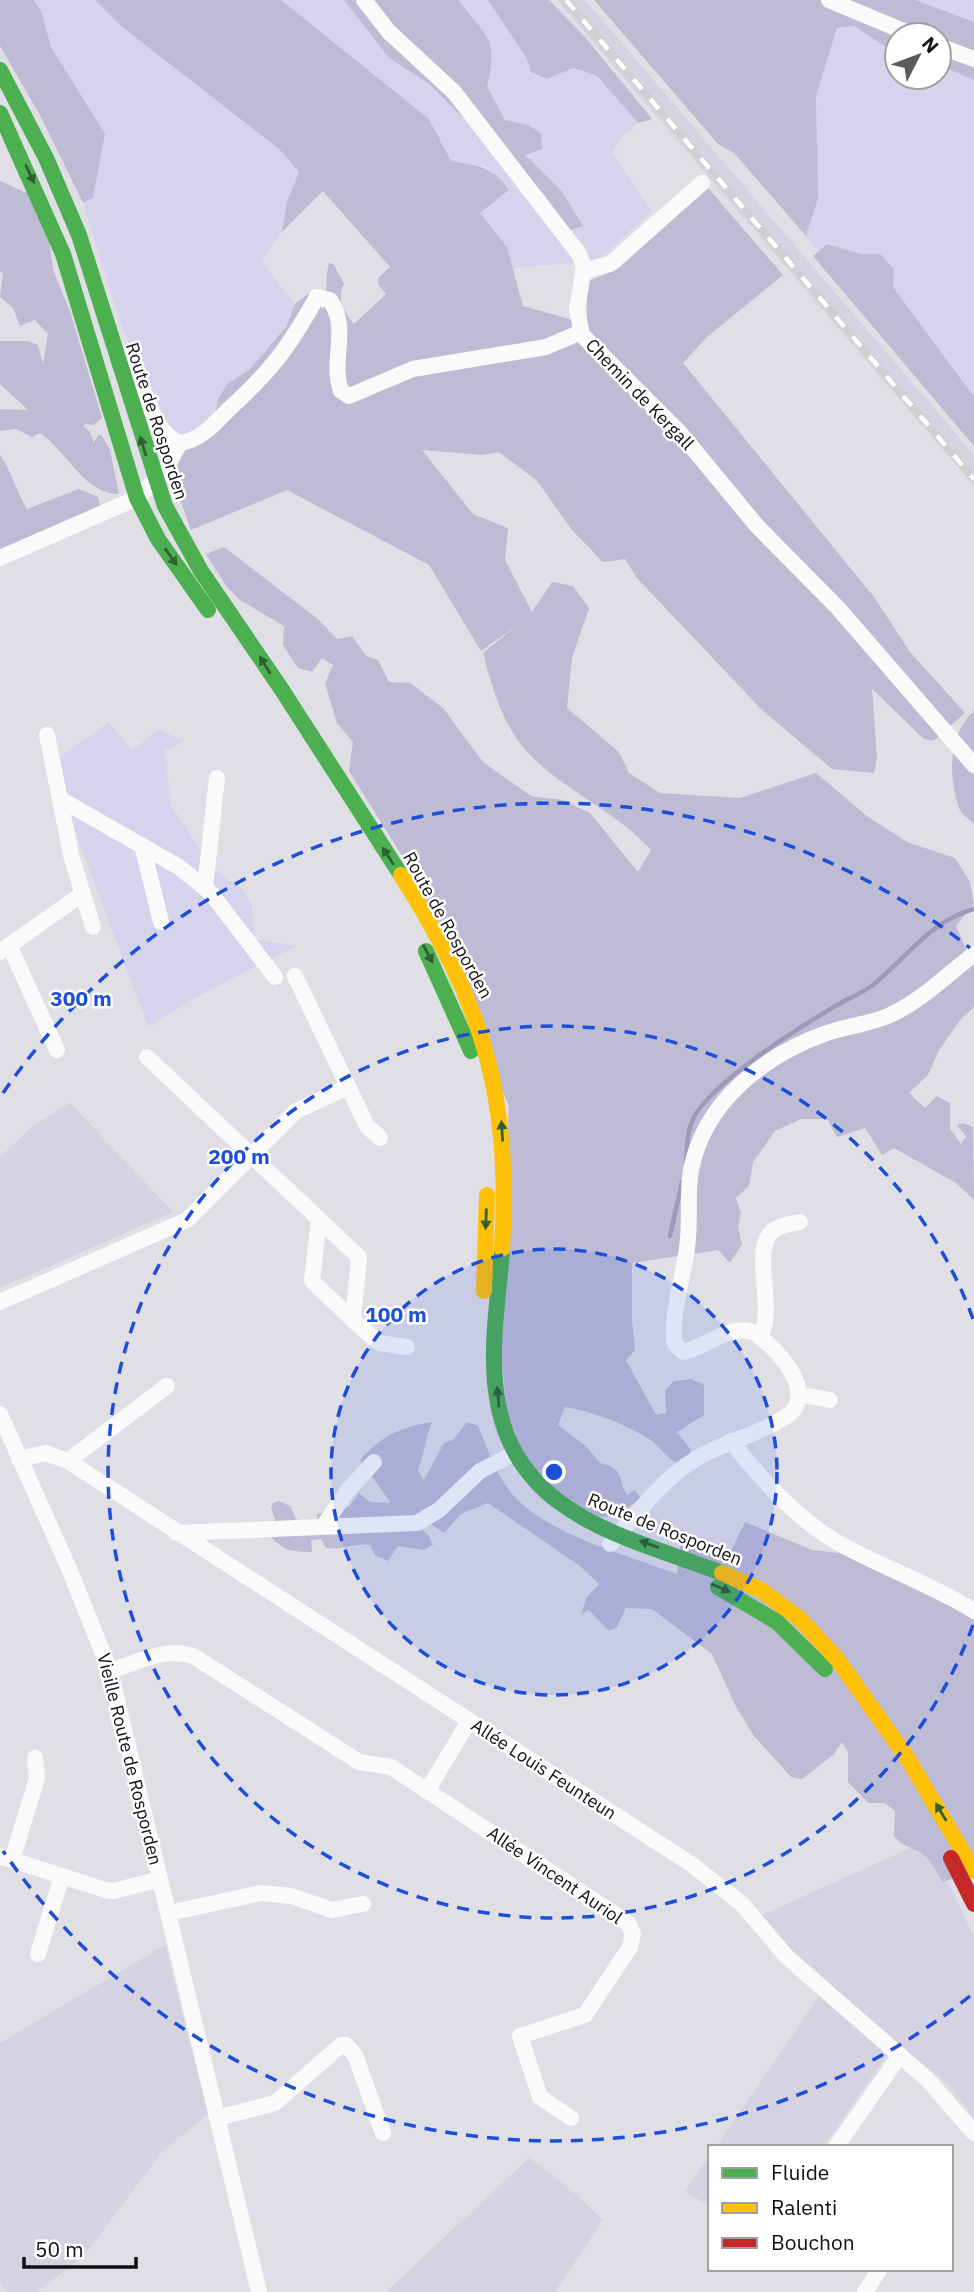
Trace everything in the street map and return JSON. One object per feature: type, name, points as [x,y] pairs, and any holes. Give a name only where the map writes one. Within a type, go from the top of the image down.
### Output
[{"type":"main road","name":"Route de Rosporden","points":[[0,70],[63,195],[90,270],[155,483],[187,549],[259,654],[408,888],[456,974],[478,1024],[492,1069],[500,1114],[502,1245],[496,1369],[507,1463]]},
{"type":"main road","name":"Route de Rosporden","points":[[0,113],[64,254],[137,498],[169,555],[254,674],[380,870],[434,966],[466,1035],[486,1113],[487,1194],[482,1383],[492,1441],[507,1463],[558,1503],[615,1539],[736,1595],[766,1613],[806,1646],[842,1691],[919,1805],[958,1869],[974,1904]]},
{"type":"main road","name":"Route de Rosporden","points":[[525,1494],[564,1523],[761,1590],[816,1634],[908,1759],[974,1871]]},
{"type":"street","points":[[364,0],[389,32],[454,92],[488,134],[568,238],[581,258],[583,271],[610,264],[702,183]]},
{"type":"street","points":[[829,0],[883,22]]},
{"type":"street","points":[[953,51],[974,59]]},
{"type":"street","name":"Chemin de Kergall","points":[[583,271],[577,309],[581,332],[681,434],[757,526],[838,608],[974,765]]},
{"type":"street","points":[[0,558],[137,498],[155,483],[175,457],[180,443],[205,433],[262,380],[299,333],[317,297],[330,300],[338,313],[341,331],[338,381],[341,391],[349,396],[413,369],[546,347],[581,332]]},
{"type":"street","points":[[93,354],[113,350],[128,359],[161,430],[180,443]]},
{"type":"street","points":[[47,735],[82,894],[93,927]]},
{"type":"street","points":[[205,888],[217,778]]},
{"type":"street","points":[[60,799],[178,867],[205,888],[253,944],[275,977]]},
{"type":"street","points":[[142,845],[161,922]]},
{"type":"street","points":[[57,1050],[5,949],[82,894]]},
{"type":"street","points":[[615,1539],[676,1473],[731,1441],[789,1415],[798,1394],[789,1368],[760,1337],[749,1330],[730,1333],[684,1352],[675,1344],[673,1327],[686,1265],[691,1171],[702,1133],[744,1080],[769,1059],[829,1032],[886,1017],[909,1005],[974,954]]},
{"type":"street","points":[[296,976],[367,1126],[380,1138]]},
{"type":"street","points":[[147,1057],[359,1257],[353,1320]]},
{"type":"street","points":[[0,1302],[174,1228],[195,1213],[250,1154],[296,1111],[348,1087]]},
{"type":"street","points":[[319,1219],[312,1281],[379,1343],[407,1347]]},
{"type":"street","points":[[760,1337],[767,1319],[763,1255],[766,1241],[777,1227],[800,1222]]},
{"type":"street","points":[[68,1461],[167,1386]]},
{"type":"street","points":[[798,1394],[830,1400]]},
{"type":"street","name":"Vieille Route de Rosporden","points":[[1,1422],[59,1546],[110,1671],[259,2292]]},
{"type":"street","points":[[731,1441],[747,1462],[826,1535],[974,1611]]},
{"type":"street","name":"Allée Louis Feunteun","points":[[19,1459],[46,1453],[68,1461],[645,1833],[731,1893],[817,1987],[942,2094],[974,2133]]},
{"type":"street","points":[[324,1525],[343,1497],[374,1462]]},
{"type":"street","points":[[176,1533],[417,1523],[439,1510],[480,1471],[507,1463]]},
{"type":"street","name":"Allée Vincent Auriol","points":[[110,1671],[169,1652],[187,1653],[359,1762],[391,1767],[620,1916],[632,1930],[630,1947],[585,2015],[520,2036],[540,2097],[571,2118]]},
{"type":"street","points":[[428,1791],[469,1721]]},
{"type":"street","points":[[35,1758],[37,1778],[6,1858],[114,1891],[160,1879]]},
{"type":"street","points":[[38,1954],[62,1876]]},
{"type":"street","points":[[169,1913],[261,1893],[291,1896],[332,1910],[363,1904]]},
{"type":"street","points":[[217,2118],[275,2103],[341,2045],[346,2045],[355,2056],[383,2133]]},
{"type":"street","points":[[837,2145],[900,2056]]},
{"type":"street","points":[[865,2292],[879,2271]]},
{"type":"shaded area","points":[[0,0],[34,0],[41,11],[51,47],[105,134],[93,198],[83,203],[41,117],[0,46]]},
{"type":"shaded area","points":[[34,0],[95,0],[121,26],[279,149],[299,173],[287,202],[282,232],[261,261],[295,304],[282,332],[270,349],[224,390],[213,417],[200,431],[171,434],[131,350],[83,203],[93,198],[105,134],[51,47],[41,11]]},
{"type":"shaded area","points":[[95,0],[281,0],[429,119],[451,161],[484,168],[503,182],[509,190],[480,213],[507,247],[523,306],[587,324],[587,282],[618,269],[708,188],[783,275],[707,337],[683,363],[874,597],[910,652],[965,713],[933,741],[924,739],[872,689],[877,757],[874,773],[832,769],[762,710],[636,577],[625,559],[603,562],[572,530],[537,481],[499,452],[483,455],[422,450],[473,514],[508,528],[505,560],[532,612],[552,582],[573,586],[589,608],[572,658],[567,708],[619,752],[629,773],[660,793],[740,798],[816,773],[867,816],[907,842],[955,858],[970,882],[974,904],[956,926],[968,953],[974,950],[974,1007],[961,1019],[938,1052],[928,1075],[909,1093],[925,1108],[937,1096],[950,1103],[950,1129],[961,1144],[966,1136],[957,1125],[963,1123],[973,1127],[974,1200],[956,1183],[894,1148],[882,1155],[865,1128],[837,1137],[827,1119],[801,1119],[775,1131],[753,1162],[749,1186],[736,1198],[741,1213],[738,1227],[742,1244],[730,1263],[718,1250],[632,1263],[635,1350],[626,1360],[656,1415],[666,1413],[665,1390],[674,1381],[691,1379],[704,1385],[704,1415],[677,1432],[691,1450],[685,1465],[673,1461],[651,1440],[626,1426],[565,1407],[558,1425],[587,1447],[600,1463],[617,1471],[627,1495],[635,1490],[641,1499],[611,1517],[600,1517],[552,1491],[526,1462],[506,1408],[500,1336],[509,1106],[411,870],[349,771],[353,742],[337,723],[325,683],[333,665],[322,658],[312,672],[298,668],[283,645],[284,626],[240,600],[227,587],[206,554],[224,547],[318,619],[337,639],[352,636],[366,656],[378,660],[389,682],[410,683],[443,708],[483,762],[531,796],[562,800],[590,813],[638,872],[651,850],[624,825],[562,782],[523,748],[501,709],[483,653],[515,627],[481,651],[429,565],[287,490],[191,530],[171,473],[197,431],[215,417],[218,399],[227,384],[249,370],[286,327],[295,304],[308,294],[323,309],[329,262],[334,265],[344,284],[341,300],[344,310],[354,324],[386,294],[378,284],[379,277],[390,267],[323,191],[282,232],[287,202],[299,172],[279,149],[121,26]]},
{"type":"shaded area","points":[[281,0],[344,0],[389,58],[428,83],[533,188],[543,193],[570,230],[582,225],[524,155],[528,125],[505,120],[487,86],[492,57],[488,39],[458,0],[488,0],[526,57],[531,72],[547,79],[573,68],[597,76],[638,123],[619,140],[612,153],[652,211],[597,261],[511,268],[507,247],[480,213],[509,191],[487,167],[451,161],[429,119]]},
{"type":"shaded area","points":[[344,0],[458,0],[488,39],[492,57],[487,86],[505,120],[528,125],[541,133],[542,149],[525,155],[561,190],[583,226],[570,230],[543,193],[533,188],[428,83],[389,58]]},
{"type":"shaded area","points":[[488,0],[549,0],[585,37],[652,119],[638,123],[597,76],[573,68],[547,79],[531,72],[526,57]]},
{"type":"shaded area","points":[[557,0],[585,0],[974,455],[974,486]]},
{"type":"shaded area","points":[[594,0],[915,0],[974,22],[974,80],[953,71],[953,21],[883,21],[883,45],[854,26],[837,28],[816,96],[818,199],[806,236],[734,153],[718,144]]},
{"type":"shaded area","points":[[915,0],[974,0],[974,22],[970,21]]},
{"type":"shaded area","points":[[854,26],[883,45],[883,91],[953,91],[953,71],[974,80],[974,397],[893,287],[893,269],[880,254],[861,254],[827,244],[819,251],[806,236],[818,199],[816,96],[837,28]]},
{"type":"shaded area","points":[[0,181],[29,194],[49,239],[53,270],[70,311],[102,418],[93,425],[83,426],[90,432],[94,443],[98,435],[102,436],[110,450],[119,494],[107,492],[86,480],[40,433],[32,437],[16,429],[0,431],[0,409],[28,410],[0,384],[0,341],[28,341],[38,345],[43,364],[48,334],[35,320],[20,326],[13,308],[0,297],[3,273],[0,272]]},
{"type":"shaded area","points":[[827,244],[861,254],[880,254],[894,269],[893,287],[974,397],[974,446],[813,256]]},
{"type":"shaded area","points":[[0,455],[27,509],[79,489],[98,497],[101,509],[0,553]]},
{"type":"shaded area","points":[[974,711],[974,824],[959,808],[952,769],[959,731]]},
{"type":"shaded area","points":[[109,722],[132,751],[159,729],[182,741],[165,751],[171,805],[214,870],[244,890],[252,905],[254,939],[296,946],[193,999],[148,1027],[50,764]]},
{"type":"shaded area","points":[[70,1103],[173,1212],[0,1288],[0,1157],[35,1124]]},
{"type":"shaded area","points":[[432,1422],[418,1471],[424,1480],[444,1443],[453,1440],[467,1422],[478,1426],[501,1479],[527,1508],[567,1532],[612,1551],[677,1574],[682,1528],[694,1542],[729,1555],[745,1522],[812,1550],[840,1553],[968,1615],[974,1621],[974,1871],[943,1882],[926,1857],[897,1840],[894,1836],[895,1811],[885,1803],[868,1803],[848,1782],[848,1752],[842,1742],[833,1755],[802,1779],[791,1777],[754,1736],[735,1705],[712,1654],[652,1609],[626,1608],[617,1627],[609,1631],[589,1610],[581,1614],[587,1597],[599,1584],[580,1566],[488,1503],[461,1514],[444,1533],[432,1525],[428,1512],[409,1517],[429,1536],[433,1545],[423,1550],[398,1546],[388,1561],[375,1555],[370,1545],[326,1548],[321,1539],[311,1540],[312,1552],[299,1552],[285,1548],[271,1537],[275,1519],[271,1509],[273,1503],[279,1501],[290,1506],[299,1524],[318,1525],[317,1514],[349,1507],[359,1493],[370,1502],[391,1503],[360,1460],[392,1434]]},
{"type":"shaded area","points":[[928,1840],[974,1937],[974,2118],[950,2086],[896,2042],[824,2145],[717,2145],[826,1986],[762,1915]]},
{"type":"shaded area","points":[[165,1945],[208,2114],[161,2153],[84,2256],[37,2292],[7,2292],[0,2283],[0,2043]]},
{"type":"shaded area","points":[[529,2158],[568,2187],[603,2220],[555,2292],[386,2292]]},
{"type":"shaded area","points":[[708,2158],[708,2206],[685,2191]]},
{"type":"waterway","points":[[686,1163],[688,1136],[697,1112],[741,1069],[832,1008],[873,985],[920,941],[945,922],[974,909]]},
{"type":"waterway","points":[[670,1236],[682,1182]]},
{"type":"railway","points":[[566,0],[974,479]]},
{"type":"traffic: fast","points":[[0,70],[46,158],[79,235],[165,506],[201,571],[282,690],[401,875]]},
{"type":"traffic: fast","points":[[0,113],[63,254],[137,498],[158,539],[208,610]]},
{"type":"traffic: fast","points":[[426,951],[471,1051]]},
{"type":"traffic: fast","points":[[502,1249],[495,1332],[495,1382],[504,1426],[520,1462],[544,1490],[574,1512],[607,1530],[722,1573]]},
{"type":"traffic: fast","points":[[718,1587],[777,1622],[825,1669]]},
{"type":"traffic: slow","points":[[401,875],[453,967],[486,1053],[496,1097],[502,1143],[502,1249]]},
{"type":"traffic: slow","points":[[484,1291],[487,1195]]},
{"type":"traffic: slow","points":[[722,1573],[761,1590],[800,1619],[837,1659],[908,1759],[974,1871]]},
{"type":"traffic: jam","points":[[951,1858],[974,1904]]}]
